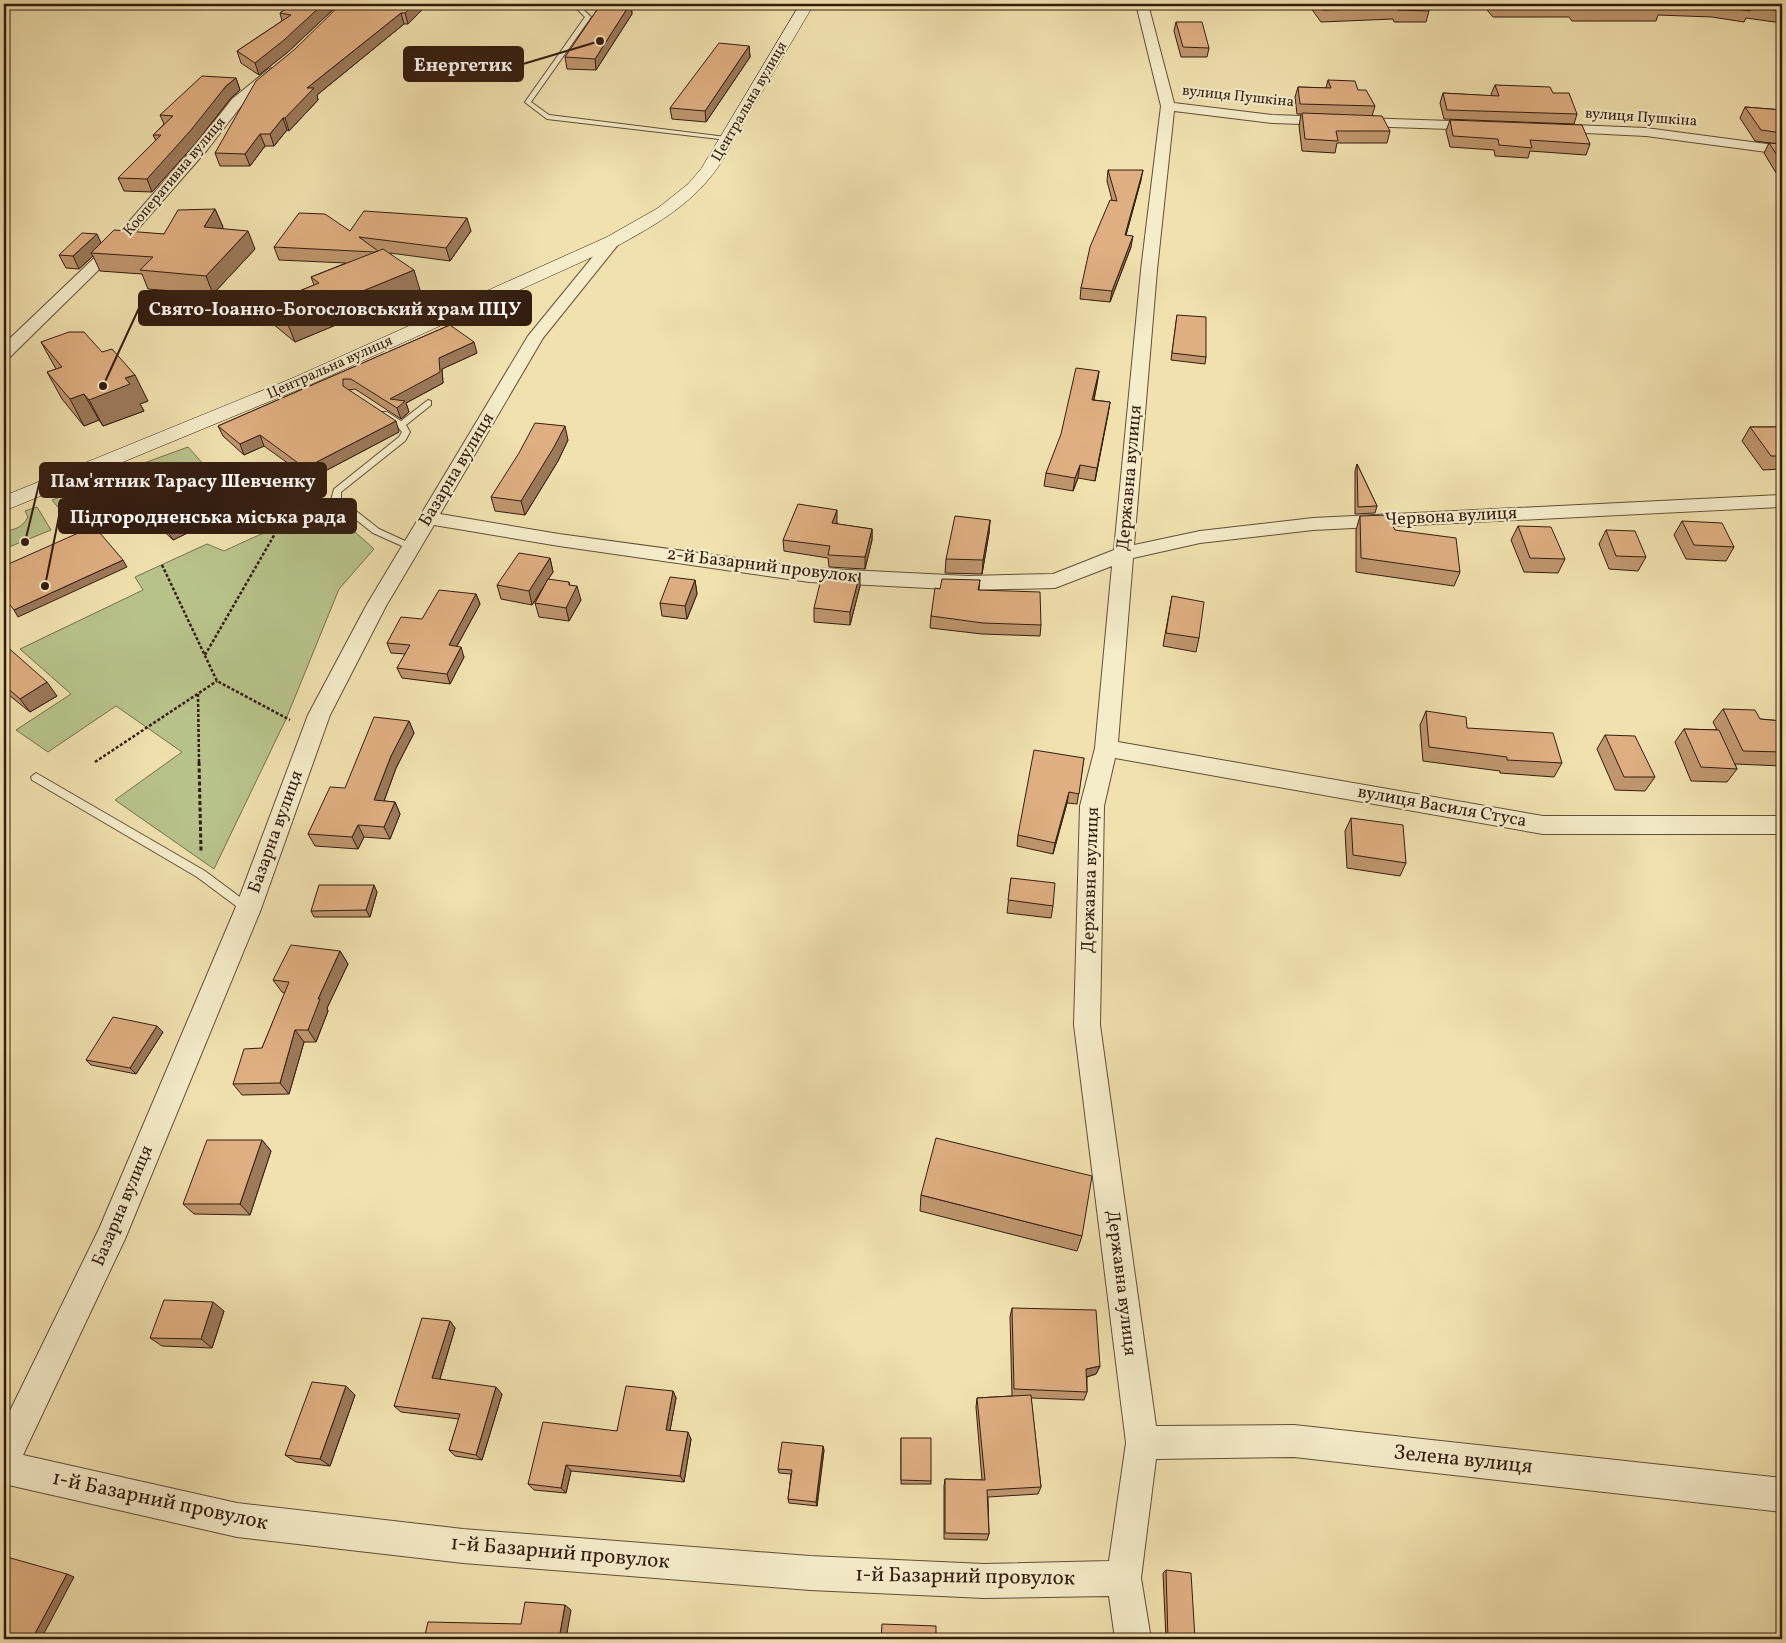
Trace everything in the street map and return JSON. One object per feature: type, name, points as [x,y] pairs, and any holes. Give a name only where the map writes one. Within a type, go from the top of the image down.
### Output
[{"type":"main road","name":"Центральна вулиця","points":[[10,498],[300,382],[613,241],[656,218],[678,201],[717,161],[726,138],[807,4]]},
{"type":"street","name":"Державна вулиця","points":[[1133,1639],[1124,1578],[1142,1443],[1087,1025],[1092,806],[1106,748],[1149,270],[1168,106],[1142,4]]},
{"type":"street","name":"Кооперативна вулиця","points":[[4,352],[118,243],[202,147],[238,102],[286,62]]},
{"type":"street","name":"вулиця Пушкіна","points":[[1168,106],[1272,120],[1490,126]]},
{"type":"street","name":"вулиця Пушкіна","points":[[1540,128],[1646,132],[1782,150]]},
{"type":"street","name":"Базарна вулиця","points":[[4,1458],[110,1239],[248,909],[320,715],[376,606],[536,336],[613,241]]},
{"type":"street","name":"Червона вулиця","points":[[1123,554],[1200,537],[1313,524],[1782,501]]},
{"type":"street","name":"2-й Базарний провулок","points":[[429,518],[559,540],[809,575],[968,583],[1055,581],[1123,554]]},
{"type":"street","name":"вулиця Василя Стуса","points":[[1106,748],[1543,825],[1782,825]]},
{"type":"street","name":"Зелена вулиця","points":[[1142,1443],[1294,1441],[1782,1495]]},
{"type":"street","name":"1-й Базарний провулок","points":[[4,1468],[237,1520],[463,1546],[810,1573],[984,1581],[1124,1578]]},
{"type":"lane","points":[[575,4],[588,17],[528,102],[547,117],[726,138]]},
{"type":"lane","points":[[401,425],[428,403]]},
{"type":"lane","points":[[376,409],[401,425],[406,432],[402,439],[344,484],[337,491],[336,500],[376,531],[412,546]]},
{"type":"lane","points":[[36,777],[201,874],[248,909]]},
{"type":"path","points":[[205,655],[280,526]]},
{"type":"path","points":[[162,565],[217,681],[286,719],[315,726]]},
{"type":"path","points":[[95,762],[217,681]]},
{"type":"path","points":[[198,694],[201,874]]},
{"type":"green space","points":[[188,447],[206,467],[161,485],[144,463]]},
{"type":"green space","points":[[120,475],[137,495],[130,498],[126,492],[118,495],[122,502],[114,505],[98,483]]},
{"type":"green space","points":[[76,491],[93,512],[70,522],[52,500]]},
{"type":"green space","points":[[37,507],[51,530],[4,549],[4,531],[21,526],[28,517],[25,511]]},
{"type":"green space","points":[[335,514],[374,549],[339,589],[286,719],[214,869],[115,800],[182,752],[116,706],[48,752],[16,730],[71,694],[20,649],[143,590],[135,577],[207,544],[224,551],[278,528],[304,520]]},
{"type":"building","points":[[293,4],[323,4],[284,40],[255,63],[237,51],[291,15],[280,13]]},
{"type":"building","points":[[341,4],[414,4],[405,13],[401,13],[307,88],[314,88],[283,118],[270,134],[260,134],[245,154],[215,153],[256,81],[295,49]]},
{"type":"building","points":[[601,4],[630,4],[595,59],[565,57]]},
{"type":"building","points":[[1319,4],[1425,4],[1429,11],[1397,10],[1396,8],[1323,10]]},
{"type":"building","points":[[1495,4],[1654,4],[1660,9],[1576,9],[1573,6],[1496,6]]},
{"type":"building","points":[[1670,4],[1782,4],[1782,11],[1750,7],[1750,11],[1717,6]]},
{"type":"building","points":[[1176,22],[1202,22],[1209,48],[1183,47]]},
{"type":"building","points":[[719,43],[749,46],[705,111],[670,108]]},
{"type":"building","points":[[202,76],[236,78],[226,86],[191,130],[147,179],[118,178],[161,135],[153,135],[173,116],[160,115]]},
{"type":"building","points":[[1328,80],[1355,81],[1358,90],[1366,90],[1375,106],[1300,104],[1298,87],[1331,88]]},
{"type":"building","points":[[1495,85],[1550,87],[1553,93],[1569,93],[1577,114],[1447,110],[1443,93],[1499,96]]},
{"type":"building","points":[[1745,107],[1782,110],[1782,133],[1761,130]]},
{"type":"building","points":[[1302,113],[1382,116],[1390,131],[1336,131],[1338,141],[1305,139]]},
{"type":"building","points":[[1450,120],[1582,125],[1590,144],[1530,140],[1532,148],[1499,145],[1498,139],[1453,136]]},
{"type":"building","points":[[1769,143],[1782,144],[1782,163]]},
{"type":"building","points":[[1108,170],[1143,170],[1125,235],[1133,236],[1112,291],[1081,288],[1090,247],[1110,200],[1117,201]]},
{"type":"building","points":[[215,209],[204,227],[248,231],[206,276],[140,270],[153,257],[91,253],[114,230],[164,234],[178,210]]},
{"type":"building","points":[[364,211],[467,218],[446,248],[359,237],[378,251],[274,247],[299,213],[325,214],[350,231]]},
{"type":"building","points":[[82,233],[97,234],[73,256],[59,255]]},
{"type":"building","points":[[383,249],[414,270],[287,322],[265,305],[319,283],[311,277]]},
{"type":"building","points":[[1177,315],[1206,317],[1206,357],[1172,353]]},
{"type":"building","points":[[450,325],[474,342],[439,358],[440,372],[390,399],[405,401],[397,408],[351,379],[343,379],[343,386],[396,421],[305,468],[260,435],[240,444],[218,426]]},
{"type":"building","points":[[69,332],[84,332],[102,352],[112,349],[135,375],[125,378],[130,384],[89,400],[84,394],[70,399],[47,372],[62,367],[41,342]]},
{"type":"building","points":[[1076,368],[1099,371],[1092,400],[1110,402],[1097,468],[1080,465],[1075,478],[1046,473],[1061,434]]},
{"type":"building","points":[[535,423],[565,426],[521,501],[491,497],[519,453]]},
{"type":"building","points":[[1750,427],[1782,427],[1782,456],[1771,456]]},
{"type":"building","points":[[1357,464],[1377,506],[1358,507]]},
{"type":"building","points":[[215,468],[240,491],[165,527],[141,503]]},
{"type":"building","points":[[798,504],[837,510],[832,523],[872,529],[865,557],[828,555],[830,546],[783,540]]},
{"type":"building","points":[[1387,515],[1395,530],[1456,538],[1460,572],[1361,558],[1360,516]]},
{"type":"building","points":[[955,516],[990,520],[983,560],[946,559]]},
{"type":"building","points":[[1682,521],[1722,523],[1734,547],[1694,545]]},
{"type":"building","points":[[94,526],[123,560],[14,610],[4,597],[4,566]]},
{"type":"building","points":[[1518,526],[1551,527],[1565,559],[1530,558]]},
{"type":"building","points":[[1606,530],[1635,531],[1646,557],[1616,556]]},
{"type":"building","points":[[519,553],[550,558],[529,591],[497,585]]},
{"type":"building","points":[[823,571],[860,573],[850,612],[814,608]]},
{"type":"building","points":[[670,577],[695,580],[685,606],[660,603]]},
{"type":"building","points":[[548,579],[569,582],[569,585],[577,586],[566,608],[535,603]]},
{"type":"building","points":[[942,579],[980,580],[978,590],[1040,592],[1041,625],[983,623],[931,616],[935,588],[940,589]]},
{"type":"building","points":[[439,590],[476,594],[449,645],[461,647],[447,674],[397,668],[410,645],[387,643],[401,617],[422,619]]},
{"type":"building","points":[[1172,596],[1204,602],[1199,638],[1166,633]]},
{"type":"building","points":[[4,644],[47,682],[20,699],[4,685]]},
{"type":"building","points":[[1723,709],[1755,710],[1760,719],[1782,721],[1782,752],[1743,751]]},
{"type":"building","points":[[1426,711],[1466,717],[1467,728],[1553,733],[1562,763],[1507,760],[1507,757],[1429,747]]},
{"type":"building","points":[[374,717],[409,721],[391,756],[374,800],[395,802],[384,827],[358,825],[352,837],[308,834],[330,787],[345,788]]},
{"type":"building","points":[[1684,729],[1719,730],[1737,769],[1701,767]]},
{"type":"building","points":[[1605,735],[1635,736],[1655,777],[1624,777]]},
{"type":"building","points":[[1034,750],[1084,758],[1079,794],[1069,792],[1055,843],[1018,835]]},
{"type":"building","points":[[1351,818],[1403,825],[1406,863],[1353,855]]},
{"type":"building","points":[[1011,878],[1055,883],[1053,906],[1008,900]]},
{"type":"building","points":[[319,885],[374,885],[366,910],[311,911]]},
{"type":"building","points":[[291,945],[340,951],[318,999],[320,999],[308,1030],[295,1030],[280,1083],[233,1084],[244,1049],[262,1048],[289,982],[273,980]]},
{"type":"building","points":[[113,1017],[157,1026],[130,1068],[86,1060]]},
{"type":"building","points":[[936,1138],[1092,1176],[1082,1236],[921,1195]]},
{"type":"building","points":[[207,1140],[262,1140],[240,1204],[183,1204]]},
{"type":"building","points":[[164,1300],[213,1302],[201,1339],[150,1338]]},
{"type":"building","points":[[1012,1308],[1096,1310],[1100,1366],[1086,1369],[1087,1392],[1014,1389]]},
{"type":"building","points":[[422,1318],[450,1321],[432,1378],[496,1387],[476,1455],[449,1450],[460,1414],[394,1406]]},
{"type":"building","points":[[312,1382],[346,1386],[320,1459],[285,1455]]},
{"type":"building","points":[[626,1386],[673,1391],[666,1430],[688,1432],[680,1476],[566,1465],[561,1488],[528,1484],[543,1422],[617,1431]]},
{"type":"building","points":[[1031,1395],[1041,1487],[987,1490],[989,1534],[945,1533],[945,1479],[985,1480],[977,1398]]},
{"type":"building","points":[[901,1438],[931,1438],[931,1481],[901,1480]]},
{"type":"building","points":[[782,1442],[823,1446],[816,1502],[788,1499],[792,1470],[778,1469]]},
{"type":"building","points":[[7,1557],[67,1574],[32,1639],[4,1639],[4,1562]]},
{"type":"building","points":[[1166,1570],[1191,1573],[1195,1639],[1168,1639]]},
{"type":"building","points":[[525,1602],[565,1605],[559,1639],[424,1639],[428,1622],[521,1624]]},
{"type":"building","points":[[882,1624],[936,1626],[936,1639],[881,1639]]},
{"type":"building","points":[[778,1635],[826,1639],[777,1639]]},
{"type":"building","points":[[247,1636],[268,1639],[246,1639]]},
{"type":"place","name":"Енергетик","points":[[600,41]]},
{"type":"place","name":"Свято-Іоанно-Богословський храм ПЦУ","points":[[103,386]]},
{"type":"place","name":"Пам'ятник Тарасу Шевченку","points":[[25,542]]},
{"type":"place","name":"Підгородненська міська рада","points":[[45,586]]}]
